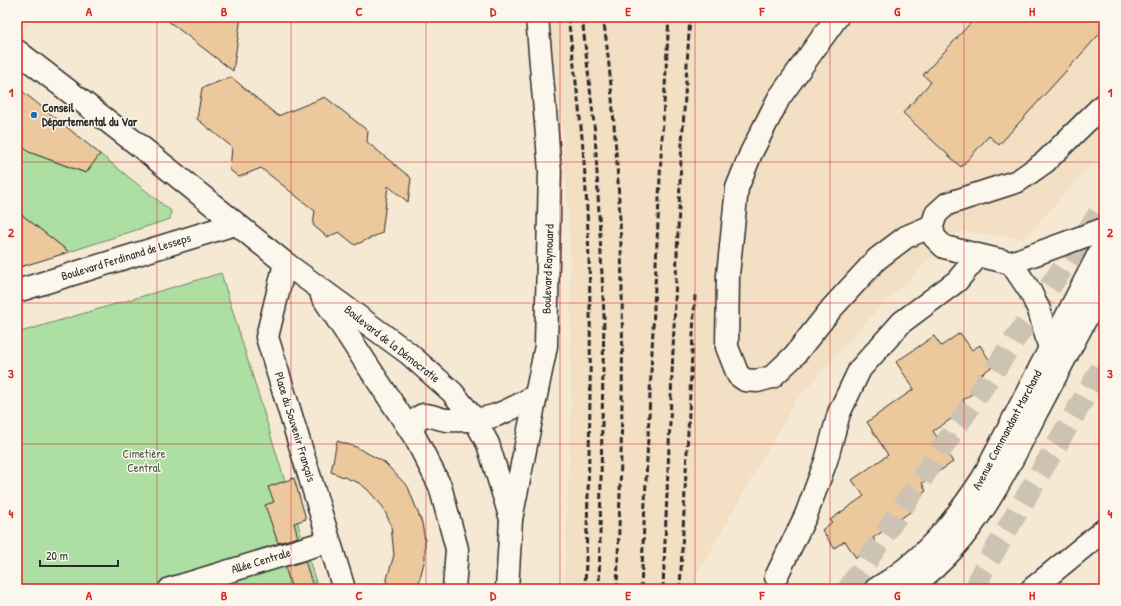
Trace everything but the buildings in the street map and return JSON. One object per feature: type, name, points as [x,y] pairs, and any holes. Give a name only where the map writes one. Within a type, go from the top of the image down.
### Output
[{"type":"main road","name":"Boulevard Raynouard","points":[[511,519],[546,346],[550,170],[537,17]]},
{"type":"main road","points":[[838,17],[779,98],[751,153],[737,188],[730,254],[727,347],[738,375],[745,380],[757,381],[772,376],[794,356],[832,308],[877,259],[906,236],[932,226]]},
{"type":"main road","name":"Boulevard de la Démocratie","points":[[17,51],[141,147],[285,263],[408,353],[452,392],[475,420],[488,444],[511,519],[507,589]]},
{"type":"main road","points":[[1104,104],[1039,166],[1018,181],[947,204],[936,214],[932,226],[934,237],[944,247],[1011,263],[1104,229]]},
{"type":"main road","name":"Boulevard Ferdinand de Lesseps","points":[[17,291],[235,224]]},
{"type":"main road","name":"Avenue Commandant Marchand","points":[[876,589],[914,562],[936,542],[962,511],[982,478],[1104,244]]},
{"type":"main road","points":[[776,577],[806,515],[826,461],[839,413],[860,369],[902,322],[957,281],[978,256]]},
{"type":"main road","name":"Place du Souvenir Français","points":[[285,263],[267,337],[304,452],[344,589]]},
{"type":"main road","points":[[1011,263],[1030,291],[1039,310],[1050,350]]},
{"type":"main road","name":"Avenue Commandant Marchand","points":[[907,589],[920,580],[959,543],[997,487],[1104,284]]},
{"type":"main road","name":"Boulevard de la Démocratie","points":[[315,285],[412,432],[440,486],[457,549],[454,589]]},
{"type":"main road","points":[[412,432],[419,417],[424,415],[446,420],[475,420],[492,418],[509,411],[535,396]]},
{"type":"main road","points":[[1032,589],[1104,530]]},
{"type":"main road","name":"Allée Centrale","points":[[170,589],[329,541]]},
{"type":"shaded area","points":[[546,17],[1104,17],[1104,150],[1024,239],[960,231],[876,311],[795,402],[696,577],[696,589],[564,589],[571,408],[570,245],[562,128]]},
{"type":"green space","points":[[17,142],[29,152],[85,173],[100,154],[171,211],[170,219],[69,252],[17,211]]},
{"type":"green space","name":"Cimetière Central","points":[[221,273],[318,589],[17,589],[17,333]]},
{"type":"tunnel","points":[[848,589],[1104,206]]},
{"type":"tunnel","points":[[976,589],[981,574],[1104,364]]},
{"type":"railway","points":[[568,17],[582,137],[589,250],[590,420],[585,589]]},
{"type":"railway","points":[[582,17],[595,133],[604,316],[599,589]]},
{"type":"railway","points":[[603,17],[613,107],[621,251],[622,419],[617,589]]},
{"type":"railway","points":[[641,589],[669,17]]},
{"type":"railway","points":[[663,589],[681,159],[690,17]]},
{"type":"railway","points":[[680,589],[695,295]]},
{"type":"place","name":"Conseil Départemental du Var","points":[[34,115]]}]
